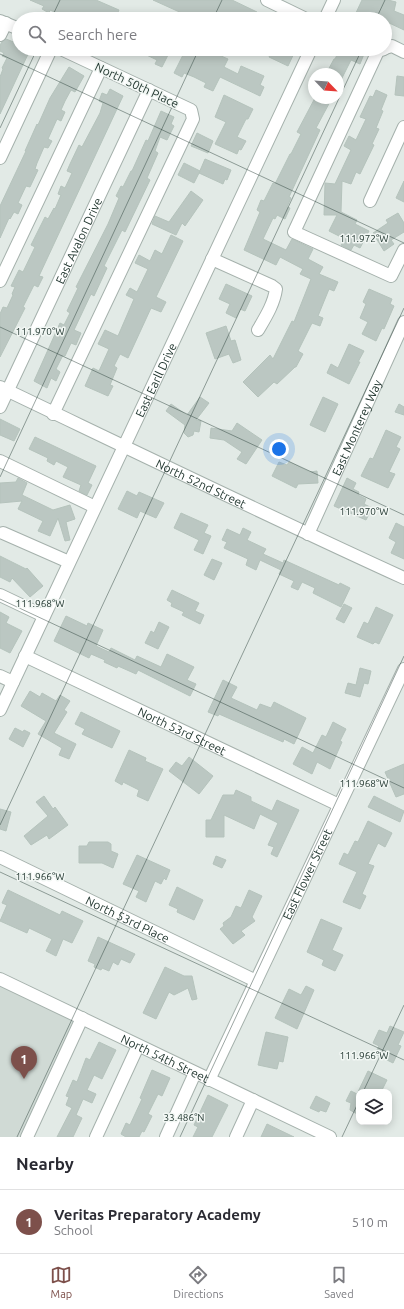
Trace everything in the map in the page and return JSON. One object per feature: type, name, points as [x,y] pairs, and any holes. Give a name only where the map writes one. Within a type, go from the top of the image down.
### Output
[{"type":"street","points":[[266,0],[291,12]]},
{"type":"street","points":[[329,12],[334,0]]},
{"type":"street","points":[[0,35],[3,22],[12,26]]},
{"type":"street","points":[[392,46],[404,52]]},
{"type":"street","points":[[0,158],[49,56]]},
{"type":"street","name":"North 50th Place","points":[[53,414],[193,119],[191,110],[76,56]]},
{"type":"street","name":"East Earll Drive","points":[[0,710],[308,56]]},
{"type":"street","points":[[376,56],[294,232],[391,276],[404,250]]},
{"type":"street","points":[[0,281],[101,68]]},
{"type":"street","name":"East Avalon Drive","points":[[0,407],[4,389],[149,90]]},
{"type":"street","points":[[370,201],[403,135]]},
{"type":"street","points":[[212,259],[276,289],[265,318],[258,330]]},
{"type":"street","name":"East Monterey Way","points":[[308,534],[404,322]]},
{"type":"street","name":"North 52nd Street","points":[[4,389],[53,414],[404,578]]},
{"type":"street","points":[[0,461],[95,507]]},
{"type":"street","points":[[3,533],[69,562]]},
{"type":"street","points":[[0,595],[44,616]]},
{"type":"street","name":"North 53rd Street","points":[[25,656],[339,805]]},
{"type":"street","name":"East Flower Street","points":[[210,1080],[404,669]]},
{"type":"street","points":[[0,676],[13,682]]},
{"type":"street","name":"North 53rd Place","points":[[0,857],[256,981]]},
{"type":"street","name":"North 54th Street","points":[[0,979],[253,1100],[308,1132],[330,1137]]},
{"type":"street","points":[[27,1137],[82,1018]]},
{"type":"street","points":[[96,1137],[138,1046]]},
{"type":"street","points":[[166,1137],[195,1073]]},
{"type":"street","points":[[236,1137],[253,1100]]},
{"type":"shaded area","points":[[0,986],[76,1022],[22,1137],[0,1137]]},
{"type":"building","points":[[30,0],[96,0],[119,10],[118,12],[55,12],[50,10],[49,12],[47,12],[42,9],[44,6]]},
{"type":"building","points":[[153,0],[232,0],[257,12],[180,12]]},
{"type":"building","points":[[362,0],[388,0],[396,2],[394,11],[404,15],[404,30],[392,24],[392,12],[356,12]]},
{"type":"building","points":[[6,39],[12,41],[12,56],[27,56],[0,114],[0,77],[2,68],[7,58],[2,56],[4,53],[0,51],[0,45]]},
{"type":"building","points":[[149,56],[168,56],[162,67],[155,64],[157,60]]},
{"type":"building","points":[[182,56],[221,56],[228,59],[224,67],[238,74],[241,66],[264,76],[260,85],[264,87],[260,96],[220,77],[213,91],[204,87],[206,83],[194,77],[184,73],[182,77],[174,73]]},
{"type":"building","points":[[270,56],[293,56],[288,66]]},
{"type":"building","points":[[336,56],[363,56],[360,64],[351,60],[344,74],[344,68],[329,68]]},
{"type":"building","points":[[69,67],[84,76],[75,92],[71,90],[65,101],[61,110],[65,112],[61,121],[57,119],[48,139],[52,141],[48,148],[44,147],[35,169],[38,170],[30,187],[26,186],[18,203],[22,205],[18,214],[14,212],[10,219],[9,218],[0,238],[0,206],[37,124],[38,125],[50,98]]},
{"type":"building","points":[[397,76],[404,77],[404,96],[395,95]]},
{"type":"building","points":[[110,89],[123,96],[39,276],[43,277],[38,287],[34,285],[23,307],[25,308],[0,357],[0,314],[3,307],[7,308],[13,295],[12,294],[15,287],[11,286],[19,270],[23,272],[35,247],[31,245],[45,217],[48,219],[54,208],[55,209],[61,195],[58,194],[61,186],[65,188],[72,173],[67,171],[70,164],[79,145],[82,147],[100,113],[103,103],[99,101],[102,93],[107,95]]},
{"type":"building","points":[[376,90],[387,95],[381,110],[383,111],[376,128],[379,129],[372,144],[374,145],[360,174],[356,172],[351,184],[342,181],[341,212],[357,220],[355,224],[369,231],[360,248],[354,245],[351,250],[341,245],[345,239],[329,231],[337,215],[324,215],[325,183],[335,184],[351,150],[344,146],[349,136],[356,140],[366,119],[360,117],[370,96],[373,97]]},
{"type":"building","points":[[224,95],[253,109],[237,137],[246,141],[241,150],[239,149],[237,154],[215,144],[226,122],[215,117]]},
{"type":"building","points":[[312,104],[329,104],[316,128],[320,130],[289,197],[291,198],[287,207],[290,208],[285,219],[277,215],[275,219],[273,218],[263,239],[286,250],[292,239],[313,249],[308,259],[323,267],[319,274],[338,282],[334,291],[329,289],[318,316],[323,318],[320,326],[312,323],[298,351],[303,354],[296,367],[277,384],[274,382],[258,397],[243,382],[270,355],[273,359],[292,321],[294,322],[311,279],[300,274],[303,269],[280,257],[276,265],[244,250],[260,212],[257,210],[261,200],[264,201],[291,154],[301,134],[297,132]]},
{"type":"building","points":[[161,111],[174,117],[171,124],[174,126],[167,140],[160,137],[155,151],[158,153],[147,178],[150,180],[125,232],[122,230],[104,266],[107,268],[94,296],[91,294],[74,330],[81,333],[76,345],[71,343],[65,356],[63,355],[56,369],[60,372],[56,381],[51,378],[47,388],[34,381],[60,323],[64,325],[70,313],[67,311],[78,288],[76,287],[108,224],[119,198],[116,196],[132,171],[146,140],[148,141]]},
{"type":"building","points":[[197,133],[213,141],[208,153],[191,146]]},
{"type":"building","points":[[205,159],[231,170],[227,180],[225,179],[223,184],[199,173]]},
{"type":"building","points":[[184,163],[200,171],[194,183],[178,175]]},
{"type":"building","points":[[404,181],[404,202],[396,198]]},
{"type":"building","points":[[191,191],[203,200],[185,226],[182,223],[176,235],[152,224],[155,216],[169,222]]},
{"type":"building","points":[[398,213],[404,223],[404,232],[391,240],[394,244],[384,251],[373,233],[388,223],[386,220]]},
{"type":"building","points":[[171,235],[183,241],[156,297],[166,302],[161,312],[151,308],[128,358],[120,354],[114,366],[117,368],[110,385],[113,386],[108,396],[85,386],[93,368],[99,371],[109,349],[98,344],[105,330],[118,336],[134,299],[126,295],[130,288],[137,292],[148,269],[135,263],[139,255],[150,261],[155,250],[162,254]]},
{"type":"building","points":[[226,284],[252,296],[245,311],[240,309],[236,318],[226,313],[230,304],[219,299]]},
{"type":"building","points":[[369,289],[392,299],[390,304],[394,306],[384,329],[382,328],[376,341],[362,334],[368,322],[360,318],[366,304],[363,302]]},
{"type":"building","points":[[226,326],[231,341],[235,340],[241,360],[233,363],[229,354],[215,359],[206,333]]},
{"type":"building","points":[[349,344],[364,351],[349,384],[327,373],[331,364],[338,368]]},
{"type":"building","points":[[200,397],[209,403],[196,420],[201,421],[199,432],[194,431],[193,435],[188,437],[184,433],[185,425],[166,411],[171,404],[187,415]]},
{"type":"building","points":[[323,397],[338,404],[325,432],[310,425]]},
{"type":"building","points":[[399,404],[404,407],[404,415],[395,412]]},
{"type":"building","points":[[0,419],[20,429],[14,441],[0,435]]},
{"type":"building","points":[[237,423],[262,440],[246,464],[237,459],[242,452],[224,440],[210,438],[211,428],[232,431]]},
{"type":"building","points":[[386,430],[401,437],[396,447],[400,449],[389,472],[395,474],[388,488],[361,476],[370,458],[373,459]]},
{"type":"building","points":[[35,437],[96,466],[88,483],[92,485],[87,495],[79,491],[81,485],[63,477],[68,467],[56,461],[54,465],[47,461],[48,458],[29,449]]},
{"type":"building","points":[[279,462],[287,465],[289,462],[310,472],[317,471],[318,483],[298,484],[296,488],[272,476]]},
{"type":"building","points":[[18,478],[27,483],[22,495],[53,510],[70,505],[75,519],[66,522],[70,540],[65,541],[58,518],[50,536],[38,531],[43,521],[18,509],[22,501],[0,503],[0,483],[16,482]]},
{"type":"building","points":[[347,478],[356,483],[353,489],[359,492],[358,495],[366,499],[364,504],[372,508],[366,520],[334,506]]},
{"type":"building","points":[[127,491],[137,496],[139,492],[164,503],[156,518],[140,511],[137,518],[118,509]]},
{"type":"building","points":[[181,513],[208,525],[204,533],[211,536],[203,554],[194,550],[199,540],[174,528]]},
{"type":"building","points":[[396,523],[404,527],[404,559],[391,553],[396,542],[389,538]]},
{"type":"building","points":[[243,528],[251,532],[247,540],[266,549],[263,554],[283,563],[284,560],[339,585],[340,583],[350,588],[341,607],[313,593],[315,588],[302,582],[298,590],[291,587],[294,581],[279,574],[281,570],[260,560],[256,570],[246,565],[248,559],[224,548],[227,542],[222,540],[227,529],[240,535]]},
{"type":"building","points":[[0,556],[26,569],[27,568],[43,586],[30,597],[12,578],[10,582],[0,577]]},
{"type":"building","points":[[212,559],[222,563],[214,580],[204,575]]},
{"type":"building","points":[[172,590],[199,603],[195,611],[204,615],[200,624],[182,615],[184,612],[171,606],[172,603],[167,600]]},
{"type":"building","points":[[344,604],[352,608],[344,623],[336,619]]},
{"type":"building","points":[[376,607],[393,615],[379,644],[375,642],[373,644],[357,637],[364,622],[368,624]]},
{"type":"building","points":[[0,612],[9,617],[6,623],[22,631],[10,653],[0,648]]},
{"type":"building","points":[[66,616],[87,626],[88,623],[103,630],[96,646],[109,652],[111,648],[135,660],[137,656],[161,667],[167,654],[194,667],[187,680],[196,684],[190,696],[138,670],[136,674],[118,666],[117,668],[104,662],[105,660],[91,654],[89,658],[54,641]]},
{"type":"building","points":[[159,622],[169,627],[158,649],[145,643],[151,631],[154,633]]},
{"type":"building","points":[[360,668],[371,671],[368,684],[364,683],[360,697],[345,693],[348,683],[356,685]]},
{"type":"building","points":[[223,680],[237,687],[231,698],[257,710],[260,704],[271,708],[274,702],[306,718],[294,744],[284,739],[283,742],[219,714],[218,716],[208,712]]},
{"type":"building","points":[[30,691],[40,697],[42,693],[56,701],[60,695],[70,701],[64,710],[67,712],[54,733],[76,744],[69,759],[59,755],[62,748],[38,734],[46,721],[21,706]]},
{"type":"building","points":[[81,712],[120,731],[112,748],[82,734],[85,729],[75,724]]},
{"type":"building","points":[[333,722],[346,729],[330,769],[317,762],[312,774],[293,764],[302,747],[313,753],[322,735],[326,737]]},
{"type":"building","points":[[15,728],[23,732],[24,730],[30,733],[23,747],[9,739]]},
{"type":"building","points":[[129,750],[146,758],[145,761],[163,769],[148,801],[137,796],[139,790],[123,782],[122,785],[115,781]]},
{"type":"building","points":[[189,757],[213,776],[199,794],[169,771],[176,762],[182,766]]},
{"type":"building","points":[[404,764],[404,794],[396,797],[385,772]]},
{"type":"building","points":[[236,790],[251,797],[251,801],[272,811],[277,800],[299,810],[277,857],[271,854],[274,847],[268,845],[278,823],[260,814],[254,829],[224,815],[224,837],[206,837],[206,820],[211,820],[223,795],[234,795]]},
{"type":"building","points":[[44,796],[53,809],[55,807],[68,825],[49,839],[47,835],[31,845],[24,836],[48,816],[36,802]]},
{"type":"building","points":[[374,796],[404,811],[400,822],[368,807]]},
{"type":"building","points":[[0,809],[11,812],[6,831],[0,829]]},
{"type":"building","points":[[368,821],[392,833],[385,847],[378,843],[368,864],[374,866],[362,894],[366,896],[360,909],[343,902],[357,872],[339,864],[344,853],[348,855],[355,841],[358,842]]},
{"type":"building","points":[[89,842],[108,842],[111,844],[111,851],[118,854],[113,868],[102,863],[79,863],[79,846],[87,846]]},
{"type":"building","points":[[137,855],[170,870],[166,880],[164,878],[161,884],[155,881],[146,902],[136,897],[139,891],[123,884]]},
{"type":"building","points":[[216,856],[226,860],[222,868],[213,864]]},
{"type":"building","points":[[177,887],[203,900],[194,920],[177,912],[178,909],[169,905]]},
{"type":"building","points":[[8,890],[60,915],[62,911],[83,921],[72,943],[63,939],[56,956],[46,951],[52,939],[29,928],[27,933],[0,921],[7,905],[2,903]]},
{"type":"building","points":[[249,890],[262,896],[252,917],[255,921],[241,931],[245,935],[233,944],[220,929],[224,926],[223,923],[231,917],[236,906],[241,908]]},
{"type":"building","points":[[321,919],[342,928],[332,950],[343,955],[335,971],[322,965],[324,960],[307,952]]},
{"type":"building","points":[[98,937],[135,954],[130,963],[121,959],[118,965],[113,962],[109,971],[94,967],[95,964],[88,961]]},
{"type":"building","points":[[165,967],[184,976],[192,976],[197,999],[192,1000],[188,988],[174,995],[169,992],[156,1019],[143,1013]]},
{"type":"building","points":[[306,986],[314,990],[297,1029],[275,1018],[289,989],[301,995]]},
{"type":"building","points":[[390,1026],[404,1032],[398,1045],[401,1046],[393,1063],[375,1054],[379,1046],[373,1043],[379,1030],[387,1033]]},
{"type":"building","points":[[266,1032],[288,1037],[283,1062],[279,1061],[277,1069],[258,1065]]},
{"type":"building","points":[[99,1042],[116,1050],[102,1079],[94,1075],[87,1090],[96,1094],[92,1103],[83,1099],[76,1115],[82,1118],[73,1137],[57,1137],[72,1108],[66,1105],[69,1097],[66,1096],[73,1080],[77,1082],[86,1058],[90,1060]]},
{"type":"building","points":[[152,1070],[170,1078],[162,1096],[158,1094],[148,1114],[152,1116],[144,1132],[142,1131],[139,1137],[126,1137],[121,1134],[126,1123],[130,1125],[142,1099],[140,1098]]},
{"type":"building","points":[[368,1071],[387,1080],[382,1089],[359,1089]]},
{"type":"building","points":[[351,1091],[356,1094],[356,1113],[350,1110],[351,1103],[346,1101]]},
{"type":"building","points":[[208,1095],[228,1105],[212,1137],[193,1137],[198,1127],[194,1125]]},
{"type":"building","points":[[316,1096],[330,1103],[326,1112],[320,1110],[319,1112],[310,1108]]},
{"type":"building","points":[[267,1124],[294,1137],[261,1137]]},
{"type":"place","name":"Veritas Preparatory Academy","points":[[24,1079]]}]
